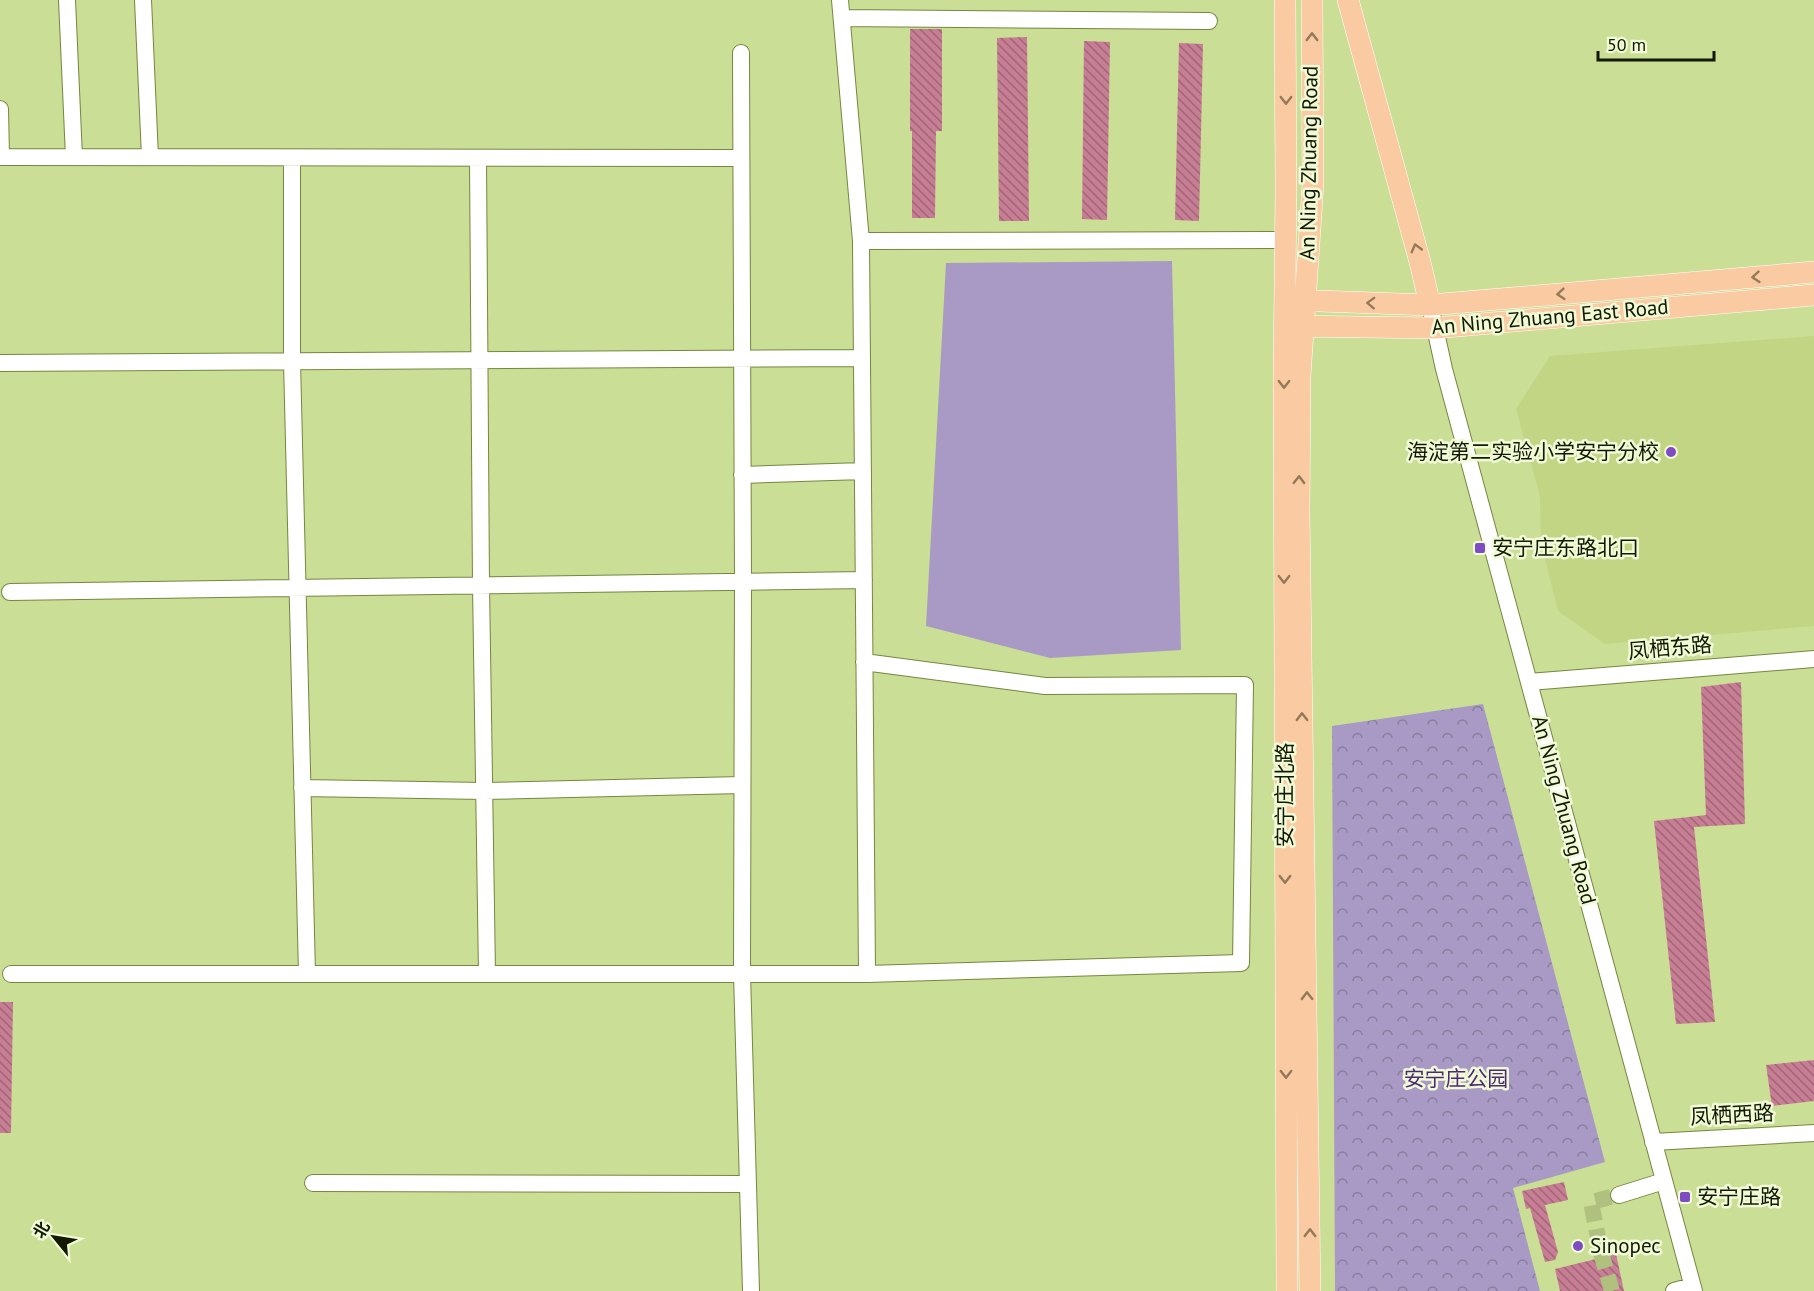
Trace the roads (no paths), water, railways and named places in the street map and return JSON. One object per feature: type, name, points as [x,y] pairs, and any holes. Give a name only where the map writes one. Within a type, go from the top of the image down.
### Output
[{"type":"main road","points":[[1285,0],[1286,240],[1295,300]]},
{"type":"main road","name":"An Ning Zhuang Road","points":[[1295,300],[1313,184],[1312,0]]},
{"type":"main road","points":[[1348,0],[1430,305]]},
{"type":"main road","name":"An Ning Zhuang East Road","points":[[1295,300],[1430,305],[1814,272]]},
{"type":"main road","name":"An Ning Zhuang East Road","points":[[1294,326],[1435,328],[1814,295]]},
{"type":"main road","name":"安宁庄北路","points":[[1287,1291],[1295,300]]},
{"type":"main road","name":"安宁庄北路","points":[[1294,326],[1300,376],[1299,512],[1310,1291]]},
{"type":"street","points":[[67,0],[74,157]]},
{"type":"street","points":[[143,0],[150,157]]},
{"type":"street","points":[[840,0],[861,241],[867,974]]},
{"type":"street","points":[[842,18],[1209,21]]},
{"type":"street","points":[[741,53],[742,974],[751,1291]]},
{"type":"street","points":[[0,109],[1,157],[741,158]]},
{"type":"street","points":[[291,158],[296,588],[307,974]]},
{"type":"street","points":[[478,158],[487,974]]},
{"type":"street","points":[[861,241],[1286,240]]},
{"type":"street","name":"An Ning Zhuang Road","points":[[1430,305],[1444,369],[1693,1289]]},
{"type":"street","points":[[0,363],[862,358]]},
{"type":"street","points":[[742,475],[863,471]]},
{"type":"street","points":[[10,592],[864,580]]},
{"type":"street","name":"凤栖东路","points":[[1529,682],[1814,659]]},
{"type":"street","points":[[11,974],[867,974],[1241,963],[1245,685],[1045,686],[864,662]]},
{"type":"street","points":[[302,788],[484,791],[742,785]]},
{"type":"street","name":"凤栖西路","points":[[1653,1142],[1814,1133]]},
{"type":"street","points":[[1619,1195],[1664,1181]]},
{"type":"street","points":[[313,1183],[748,1184]]},
{"type":"street","points":[[1674,1291],[1693,1289]]},
{"type":"tunnel","points":[[1612,1291],[1601,1253],[1591,1202],[1619,1195]]},
{"type":"place","name":"海淀第二实验小学安宁分校","points":[[1671,452]]},
{"type":"place","name":"安宁庄东路北口","points":[[1480,548]]},
{"type":"place","name":"安宁庄路","points":[[1685,1197]]},
{"type":"place","name":"Sinopec","points":[[1578,1246]]},
{"type":"park label","name":"安宁庄公园","points":[[1456,1079]]}]
